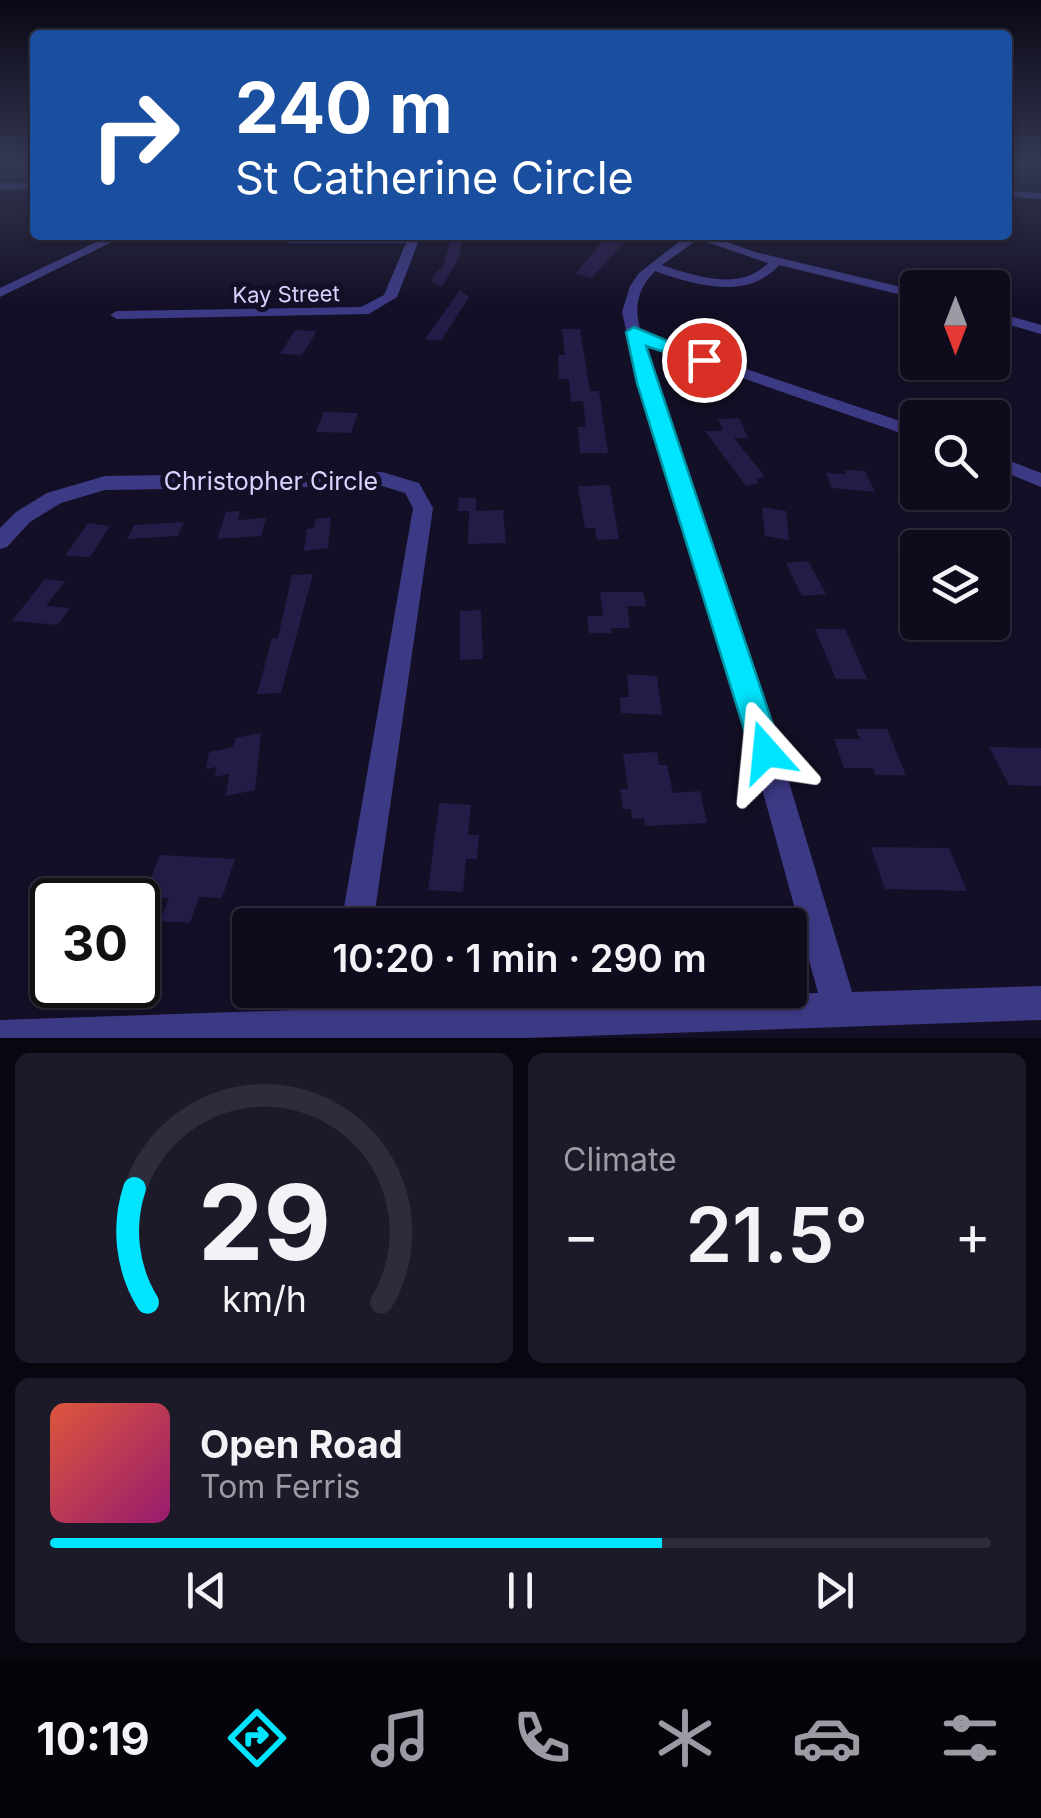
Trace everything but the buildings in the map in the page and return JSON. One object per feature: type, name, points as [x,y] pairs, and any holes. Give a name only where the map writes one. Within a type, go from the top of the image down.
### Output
[{"type":"street","points":[[0,293],[110,240]]},
{"type":"street","name":"Kay Street","points":[[117,316],[364,311],[390,297],[413,240]]},
{"type":"street","points":[[690,240],[653,266],[629,300],[634,332],[646,383],[766,752],[840,1010]]},
{"type":"street","points":[[712,240],[776,261],[900,291]]},
{"type":"street","points":[[653,266],[679,276],[722,282],[760,276],[776,261]]},
{"type":"street","points":[[1010,321],[1041,330]]},
{"type":"street","points":[[634,332],[646,340],[900,427]]},
{"type":"street","points":[[1010,467],[1041,480]]},
{"type":"street","name":"Christopher Circle","points":[[0,541],[23,517],[54,498],[105,483],[382,480],[412,488],[423,508],[359,908]]},
{"type":"street","points":[[509,1008],[840,1010],[1041,1003]]},
{"type":"street","points":[[0,1038],[333,1008]]},
{"type":"route","points":[[704,360],[634,332],[646,383],[766,752]]}]
